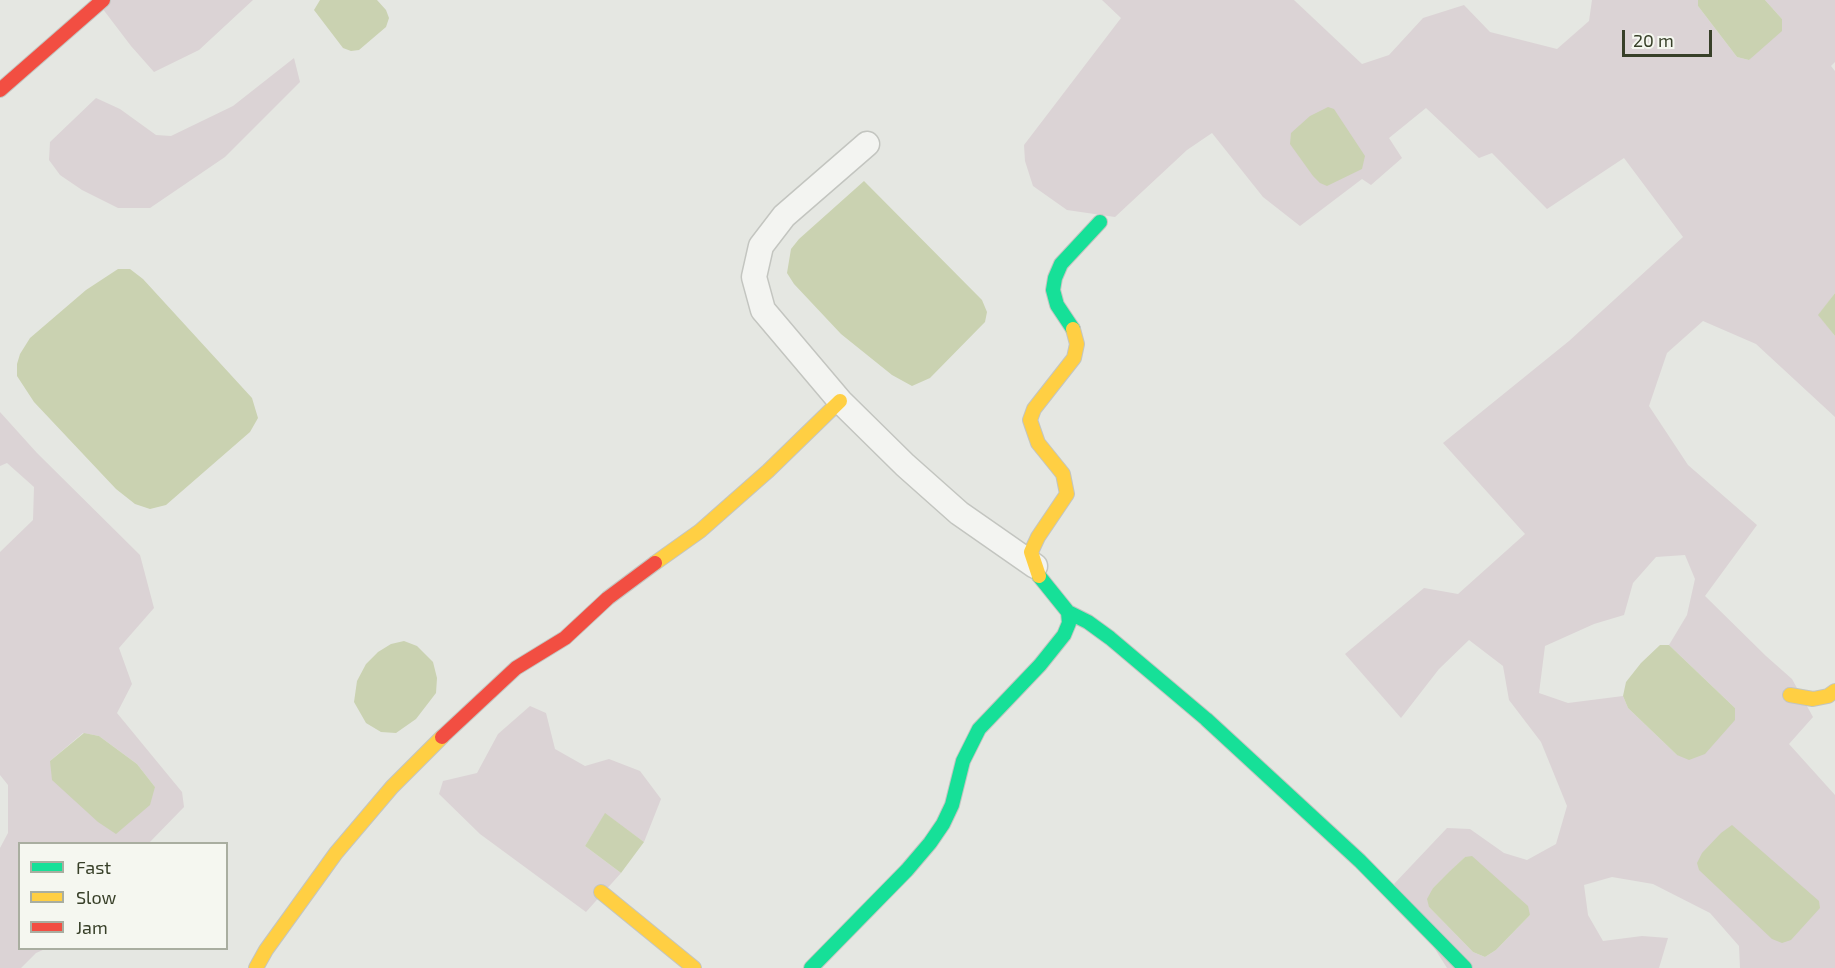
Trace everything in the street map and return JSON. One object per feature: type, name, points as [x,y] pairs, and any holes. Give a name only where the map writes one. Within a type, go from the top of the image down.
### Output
[{"type":"street","points":[[0,90],[103,0]]},
{"type":"street","points":[[867,144],[784,216],[761,246],[754,277],[763,310],[840,401],[905,465],[959,513],[1035,566]]},
{"type":"street","points":[[811,968],[900,878],[930,843],[952,805],[969,746],[979,729],[1040,665],[1065,635],[1069,623],[1068,612],[1040,578],[1031,552],[1038,537],[1067,494],[1066,483],[1063,474],[1038,443],[1030,420],[1034,409],[1074,358],[1077,344],[1075,332],[1057,304],[1053,290],[1055,278],[1061,264],[1100,222]]},
{"type":"street","points":[[256,968],[266,950],[336,853],[392,787],[459,719],[516,668],[565,638],[608,598],[700,531],[768,471],[840,401]]},
{"type":"street","points":[[1068,612],[1088,622],[1110,638],[1206,719],[1360,861],[1464,968]]},
{"type":"street","points":[[1790,695],[1813,699],[1828,696],[1835,691]]},
{"type":"street","points":[[602,892],[694,968]]},
{"type":"shaded area","points":[[96,0],[253,0],[199,50],[154,72]]},
{"type":"shaded area","points":[[320,0],[377,0],[386,10],[389,18],[386,27],[359,50],[351,51],[343,48],[314,10]]},
{"type":"shaded area","points":[[1102,0],[1294,0],[1362,64],[1389,55],[1423,18],[1464,5],[1490,32],[1557,49],[1589,21],[1592,0],[1698,0],[1698,6],[1737,57],[1749,60],[1782,19],[1765,0],[1835,0],[1835,62],[1831,66],[1835,71],[1835,293],[1819,315],[1835,336],[1835,417],[1756,344],[1703,321],[1667,353],[1649,406],[1688,465],[1757,525],[1705,596],[1792,679],[1813,717],[1789,744],[1835,795],[1835,968],[1740,968],[1739,946],[1710,913],[1653,884],[1612,877],[1584,885],[1588,915],[1603,941],[1642,936],[1668,938],[1659,968],[1447,968],[1394,884],[1447,828],[1470,829],[1504,853],[1527,860],[1556,844],[1567,806],[1541,742],[1509,700],[1503,666],[1469,640],[1439,669],[1401,718],[1345,654],[1424,588],[1458,594],[1525,534],[1443,443],[1569,341],[1683,237],[1624,158],[1547,209],[1492,153],[1479,158],[1426,108],[1389,138],[1402,158],[1371,185],[1362,179],[1300,226],[1263,197],[1212,133],[1187,150],[1115,217],[1067,210],[1033,186],[1025,161],[1024,145],[1121,18]],"holes":[[[1685,555],[1695,579],[1687,615],[1669,645],[1735,708],[1677,755],[1628,708],[1623,696],[1568,703],[1539,693],[1545,646],[1594,624],[1624,615],[1633,583],[1656,557]],[[1465,857],[1530,915],[1496,950],[1485,957],[1473,952],[1429,907],[1433,888]]]},
{"type":"shaded area","points":[[1698,0],[1765,0],[1782,19],[1782,31],[1749,60],[1737,57],[1698,6]]},
{"type":"shaded area","points":[[294,58],[300,82],[225,157],[150,208],[118,208],[82,190],[60,175],[49,160],[50,142],[96,98],[120,109],[156,135],[171,136],[233,106]]},
{"type":"shaded area","points":[[1328,107],[1334,109],[1365,156],[1362,169],[1327,186],[1313,176],[1290,144],[1291,133],[1310,116]]},
{"type":"shaded area","points":[[864,181],[982,300],[987,312],[985,322],[930,378],[912,386],[892,375],[841,334],[794,284],[787,273],[791,249],[799,239]]},
{"type":"shaded area","points":[[118,269],[130,269],[143,279],[252,398],[258,418],[250,432],[166,505],[150,509],[135,504],[116,489],[34,402],[17,376],[20,354],[30,338],[86,290]]},
{"type":"shaded area","points":[[1835,293],[1835,336],[1818,315]]},
{"type":"shaded area","points":[[0,412],[37,453],[140,555],[154,608],[119,648],[132,684],[117,713],[182,792],[184,807],[150,842],[18,842],[18,950],[43,950],[36,953],[21,968],[0,968],[0,848],[8,833],[8,785],[0,775],[0,552],[33,520],[34,487],[7,463],[0,466]],"holes":[[[83,733],[99,736],[137,764],[155,787],[50,761]]]},
{"type":"shaded area","points":[[404,641],[417,646],[433,662],[437,678],[436,693],[416,719],[396,733],[381,732],[366,723],[354,702],[357,681],[366,664],[378,652],[391,644]]},
{"type":"shaded area","points":[[1660,645],[1669,645],[1735,708],[1735,720],[1705,754],[1689,760],[1677,755],[1628,708],[1623,696],[1626,682],[1641,663]]},
{"type":"shaded area","points":[[530,706],[546,713],[555,749],[585,766],[609,759],[640,771],[661,799],[644,842],[605,814],[585,846],[621,873],[586,912],[480,834],[439,794],[443,781],[477,773],[498,734]]},
{"type":"shaded area","points":[[84,733],[99,736],[137,764],[155,787],[150,805],[116,834],[98,822],[52,780],[50,761]]},
{"type":"shaded area","points":[[605,813],[644,842],[621,873],[585,846]]},
{"type":"shaded area","points":[[1732,825],[1819,901],[1820,908],[1791,940],[1782,943],[1772,939],[1699,870],[1697,863],[1702,853]]},
{"type":"shaded area","points":[[1472,856],[1528,906],[1530,915],[1496,950],[1485,957],[1473,952],[1429,907],[1427,899],[1433,888],[1450,871],[1465,857]]},
{"type":"traffic: fast","points":[[1073,329],[1057,305],[1053,290],[1055,278],[1061,264],[1100,222]]},
{"type":"traffic: fast","points":[[811,968],[907,870],[930,843],[952,805],[963,761],[979,729],[1040,665],[1064,635],[1069,623],[1068,612],[1039,576]]},
{"type":"traffic: fast","points":[[1068,612],[1088,622],[1110,638],[1206,719],[1360,861],[1465,968]]},
{"type":"traffic: slow","points":[[1039,576],[1031,552],[1038,537],[1067,494],[1063,474],[1038,443],[1030,420],[1034,409],[1074,358],[1077,344],[1073,329]]},
{"type":"traffic: slow","points":[[655,563],[700,531],[768,471],[840,401]]},
{"type":"traffic: slow","points":[[1790,695],[1813,699],[1828,696],[1835,691]]},
{"type":"traffic: slow","points":[[256,968],[266,950],[336,853],[392,787],[442,737]]},
{"type":"traffic: slow","points":[[601,892],[694,968]]},
{"type":"traffic: jam","points":[[0,90],[103,0]]},
{"type":"traffic: jam","points":[[442,737],[516,668],[565,638],[608,598],[655,563]]}]
